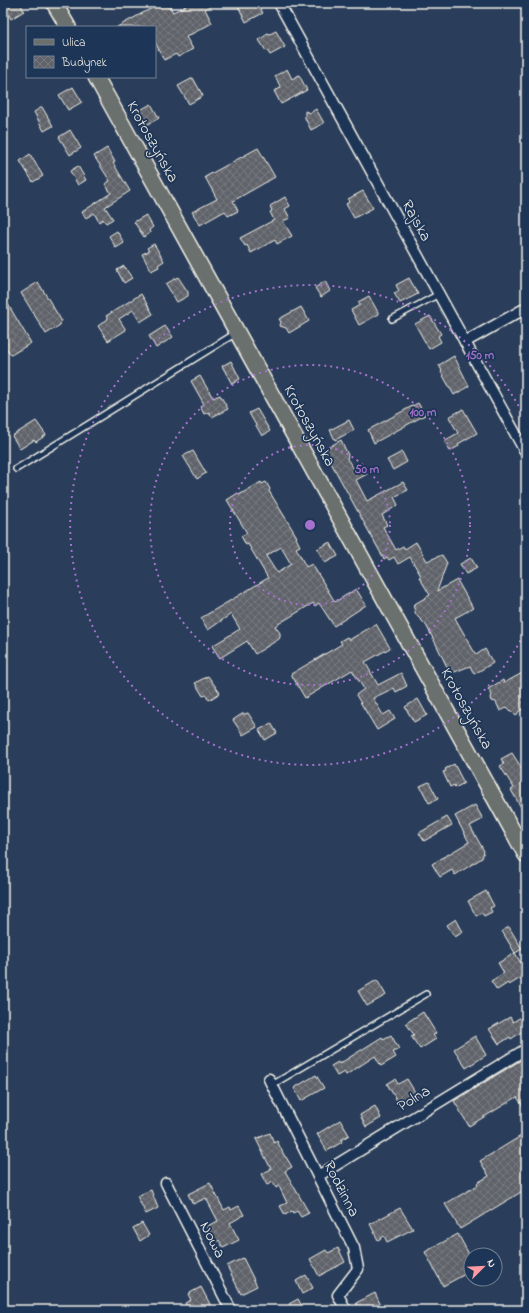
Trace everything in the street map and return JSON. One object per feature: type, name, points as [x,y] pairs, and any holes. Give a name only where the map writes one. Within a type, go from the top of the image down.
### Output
[{"type":"main road","points":[[54,3],[67,26]]},
{"type":"main road","name":"Krotoszyńska","points":[[97,78],[526,855]]},
{"type":"street","name":"Rajska","points":[[279,3],[526,453]]},
{"type":"street","points":[[465,342],[526,308]]},
{"type":"street","name":"Polna","points":[[318,1176],[526,1049]]},
{"type":"street","name":"Rodzinna","points":[[270,1082],[354,1248],[358,1269],[338,1295],[346,1310]]},
{"type":"street","name":"Nowa","points":[[166,1183],[231,1310]]},
{"type":"lane","points":[[392,319],[439,294]]},
{"type":"lane","points":[[16,469],[237,332]]},
{"type":"lane","points":[[270,1082],[426,994]]},
{"type":"building","points":[[3,3],[20,3],[24,11],[11,19]]},
{"type":"building","points":[[161,3],[168,3],[173,12],[192,3],[216,3],[205,9],[212,23],[186,37],[193,49],[178,57],[176,54],[164,60],[156,44],[156,26],[119,26]]},
{"type":"building","points":[[242,3],[257,3],[263,13],[246,22],[238,6]]},
{"type":"building","points":[[276,31],[285,47],[270,55],[259,40],[267,33],[270,34]]},
{"type":"building","points":[[287,69],[292,79],[299,75],[307,90],[281,104],[274,91],[281,88],[275,76]]},
{"type":"building","points":[[193,78],[203,96],[189,104],[178,86]]},
{"type":"building","points":[[73,87],[82,102],[68,110],[59,95]]},
{"type":"building","points":[[151,104],[159,118],[145,126],[137,112]]},
{"type":"building","points":[[42,107],[53,126],[44,131],[34,112]]},
{"type":"building","points":[[316,109],[324,123],[311,130],[305,118],[305,111],[310,113]]},
{"type":"building","points":[[70,130],[81,148],[70,155],[59,137]]},
{"type":"building","points":[[107,148],[115,162],[113,163],[130,191],[105,207],[113,219],[106,223],[103,219],[99,222],[94,213],[86,218],[82,212],[111,193],[105,184],[110,181],[94,156]]},
{"type":"building","points":[[258,148],[275,177],[233,201],[238,211],[228,216],[225,211],[200,225],[192,212],[217,199],[205,177]]},
{"type":"building","points":[[30,154],[43,176],[33,182],[20,161]]},
{"type":"building","points":[[78,166],[86,180],[78,185],[70,171]]},
{"type":"building","points":[[363,191],[373,208],[354,218],[346,204],[349,202],[348,199]]},
{"type":"building","points":[[285,197],[290,206],[285,209],[290,218],[283,221],[292,236],[277,244],[275,240],[251,253],[247,245],[245,246],[240,238],[274,220],[270,212],[272,211],[270,206]]},
{"type":"building","points":[[146,215],[153,227],[149,230],[150,233],[144,237],[134,222]]},
{"type":"building","points":[[117,231],[124,243],[116,248],[109,236]]},
{"type":"building","points":[[154,244],[164,261],[158,265],[159,267],[151,271],[142,254],[149,251],[147,248]]},
{"type":"building","points":[[124,266],[132,278],[124,283],[117,270]]},
{"type":"building","points":[[178,277],[188,292],[188,296],[177,302],[166,284]]},
{"type":"building","points":[[409,278],[418,294],[400,303],[394,293],[399,291],[396,285]]},
{"type":"building","points":[[325,281],[330,291],[321,297],[315,288]]},
{"type":"building","points":[[38,282],[61,320],[60,325],[46,334],[21,293]]},
{"type":"building","points":[[141,294],[153,314],[140,322],[133,310],[119,319],[126,330],[108,341],[98,326],[108,319],[106,316]]},
{"type":"building","points":[[3,296],[31,343],[11,355],[3,343]]},
{"type":"building","points":[[369,296],[379,314],[359,325],[351,310],[360,305],[358,302]]},
{"type":"building","points":[[301,307],[309,321],[289,333],[286,328],[280,326],[281,322],[279,319]]},
{"type":"building","points":[[430,316],[441,334],[438,336],[441,342],[429,349],[415,324]]},
{"type":"building","points":[[165,326],[173,337],[156,348],[149,336]]},
{"type":"building","points":[[454,356],[469,386],[454,395],[441,372],[442,371],[439,365]]},
{"type":"building","points":[[231,361],[240,379],[232,384],[222,366]]},
{"type":"building","points":[[200,376],[213,398],[220,395],[228,409],[212,417],[209,412],[204,414],[200,406],[204,404],[191,381]]},
{"type":"building","points":[[418,403],[425,415],[374,443],[368,430]]},
{"type":"building","points":[[257,409],[270,431],[262,436],[249,413]]},
{"type":"building","points":[[463,409],[477,433],[458,444],[459,446],[450,451],[444,441],[458,433],[449,417]]},
{"type":"building","points":[[349,420],[354,430],[335,440],[330,430]]},
{"type":"building","points":[[36,421],[46,435],[36,442],[34,440],[20,449],[12,436]]},
{"type":"building","points":[[341,440],[348,455],[347,459],[354,469],[362,465],[367,474],[356,480],[367,501],[403,482],[408,490],[394,497],[398,505],[382,515],[387,525],[383,527],[396,550],[403,546],[405,549],[416,542],[427,561],[442,555],[447,563],[437,591],[457,580],[473,608],[455,618],[476,655],[485,649],[493,663],[474,674],[470,666],[452,673],[448,669],[426,625],[416,615],[413,605],[430,595],[419,577],[421,576],[410,557],[398,564],[394,557],[389,560],[387,557],[384,559],[324,450]]},
{"type":"building","points":[[193,451],[206,473],[197,479],[183,456]]},
{"type":"building","points":[[402,452],[407,462],[393,470],[387,460]]},
{"type":"building","points":[[261,482],[262,484],[266,482],[270,489],[269,491],[297,537],[296,538],[300,546],[296,548],[306,567],[312,564],[335,602],[356,589],[366,605],[334,626],[319,603],[315,606],[313,603],[275,626],[280,633],[279,639],[255,654],[247,641],[220,658],[212,646],[240,629],[231,614],[208,630],[201,618],[268,578],[248,544],[246,545],[241,536],[247,533],[227,500],[238,493],[239,495]],"holes":[[[281,547],[291,564],[277,573],[266,556]]]},
{"type":"building","points":[[330,542],[338,556],[325,563],[317,549]]},
{"type":"building","points":[[471,558],[477,568],[466,574],[460,564]]},
{"type":"building","points":[[376,624],[390,648],[365,662],[378,685],[401,673],[407,686],[396,692],[394,688],[373,698],[383,715],[390,711],[395,719],[377,730],[356,695],[364,689],[352,670],[305,698],[291,674],[342,644],[340,641],[347,637],[349,640]]},
{"type":"building","points":[[526,671],[526,700],[523,702],[525,708],[519,711],[516,716],[507,707],[500,711],[496,702],[492,701],[492,695],[488,689],[503,680],[504,683]]},
{"type":"building","points":[[208,676],[220,693],[209,700],[206,695],[203,696],[195,683]]},
{"type":"building","points":[[418,699],[427,715],[414,722],[405,707]]},
{"type":"building","points":[[248,713],[257,727],[243,735],[233,720],[242,714]]},
{"type":"building","points":[[271,723],[277,733],[265,740],[259,730]]},
{"type":"building","points":[[512,753],[526,775],[526,816],[511,790],[514,788],[500,766],[504,764],[501,759]]},
{"type":"building","points":[[454,764],[464,783],[455,788],[454,785],[450,787],[443,772],[446,771],[445,769]]},
{"type":"building","points":[[429,782],[438,799],[429,803],[420,786]]},
{"type":"building","points":[[475,805],[483,819],[470,826],[484,851],[482,858],[455,875],[452,870],[440,877],[432,864],[469,842],[455,816]]},
{"type":"building","points":[[447,817],[452,825],[424,841],[419,833]]},
{"type":"building","points":[[486,891],[494,906],[490,908],[492,912],[484,916],[482,913],[476,916],[468,901]]},
{"type":"building","points":[[456,919],[463,932],[455,937],[447,925]]},
{"type":"building","points":[[509,927],[522,949],[515,953],[502,931]]},
{"type":"building","points":[[515,953],[526,972],[526,975],[497,990],[491,981],[504,973],[498,963]]},
{"type":"building","points":[[377,980],[386,995],[367,1006],[358,991]]},
{"type":"building","points":[[423,1012],[436,1033],[433,1035],[436,1039],[420,1049],[411,1036],[414,1035],[406,1023]]},
{"type":"building","points":[[526,1014],[526,1029],[511,1039],[510,1037],[499,1044],[489,1029],[510,1017],[513,1022]]},
{"type":"building","points":[[391,1035],[399,1049],[393,1052],[396,1057],[381,1066],[375,1056],[346,1075],[344,1072],[337,1076],[331,1066],[338,1062],[339,1064],[382,1037],[383,1039]]},
{"type":"building","points":[[475,1036],[486,1055],[466,1068],[454,1049]]},
{"type":"building","points":[[526,1057],[526,1111],[517,1097],[469,1126],[454,1101]]},
{"type":"building","points":[[316,1075],[324,1088],[301,1101],[294,1088]]},
{"type":"building","points":[[395,1079],[398,1084],[407,1079],[418,1097],[407,1104],[405,1101],[399,1104],[387,1084]]},
{"type":"building","points":[[375,1106],[381,1118],[366,1127],[360,1115]]},
{"type":"building","points":[[340,1120],[349,1135],[341,1140],[342,1142],[327,1151],[317,1134]]},
{"type":"building","points":[[270,1133],[274,1143],[277,1141],[292,1167],[285,1171],[309,1213],[301,1217],[297,1211],[293,1213],[292,1211],[285,1215],[280,1206],[287,1203],[279,1186],[276,1188],[273,1182],[267,1185],[261,1174],[271,1169],[256,1139]]},
{"type":"building","points":[[521,1136],[526,1143],[526,1189],[460,1229],[445,1204],[478,1185],[477,1183],[489,1176],[480,1161]]},
{"type":"building","points":[[210,1183],[224,1210],[230,1207],[231,1210],[239,1206],[244,1215],[230,1223],[239,1240],[223,1248],[219,1240],[216,1242],[207,1226],[218,1221],[206,1198],[193,1204],[188,1194]]},
{"type":"building","points":[[151,1190],[158,1208],[146,1214],[137,1196]]},
{"type":"building","points":[[400,1208],[413,1229],[387,1242],[384,1236],[378,1240],[370,1224]]},
{"type":"building","points":[[142,1223],[149,1235],[140,1241],[133,1228]]},
{"type":"building","points":[[458,1234],[465,1247],[463,1247],[463,1275],[443,1286],[425,1252]]},
{"type":"building","points":[[338,1248],[345,1262],[319,1276],[310,1259],[326,1250],[328,1253]]},
{"type":"building","points":[[243,1258],[257,1286],[241,1294],[227,1266]]},
{"type":"building","points":[[306,1275],[313,1288],[302,1294],[296,1281]]},
{"type":"building","points":[[201,1287],[213,1310],[189,1310],[185,1303],[191,1300],[188,1294]]},
{"type":"building","points":[[375,1293],[383,1310],[360,1310],[356,1303]]},
{"type":"building","points":[[298,1299],[304,1310],[292,1310],[289,1304]]}]
